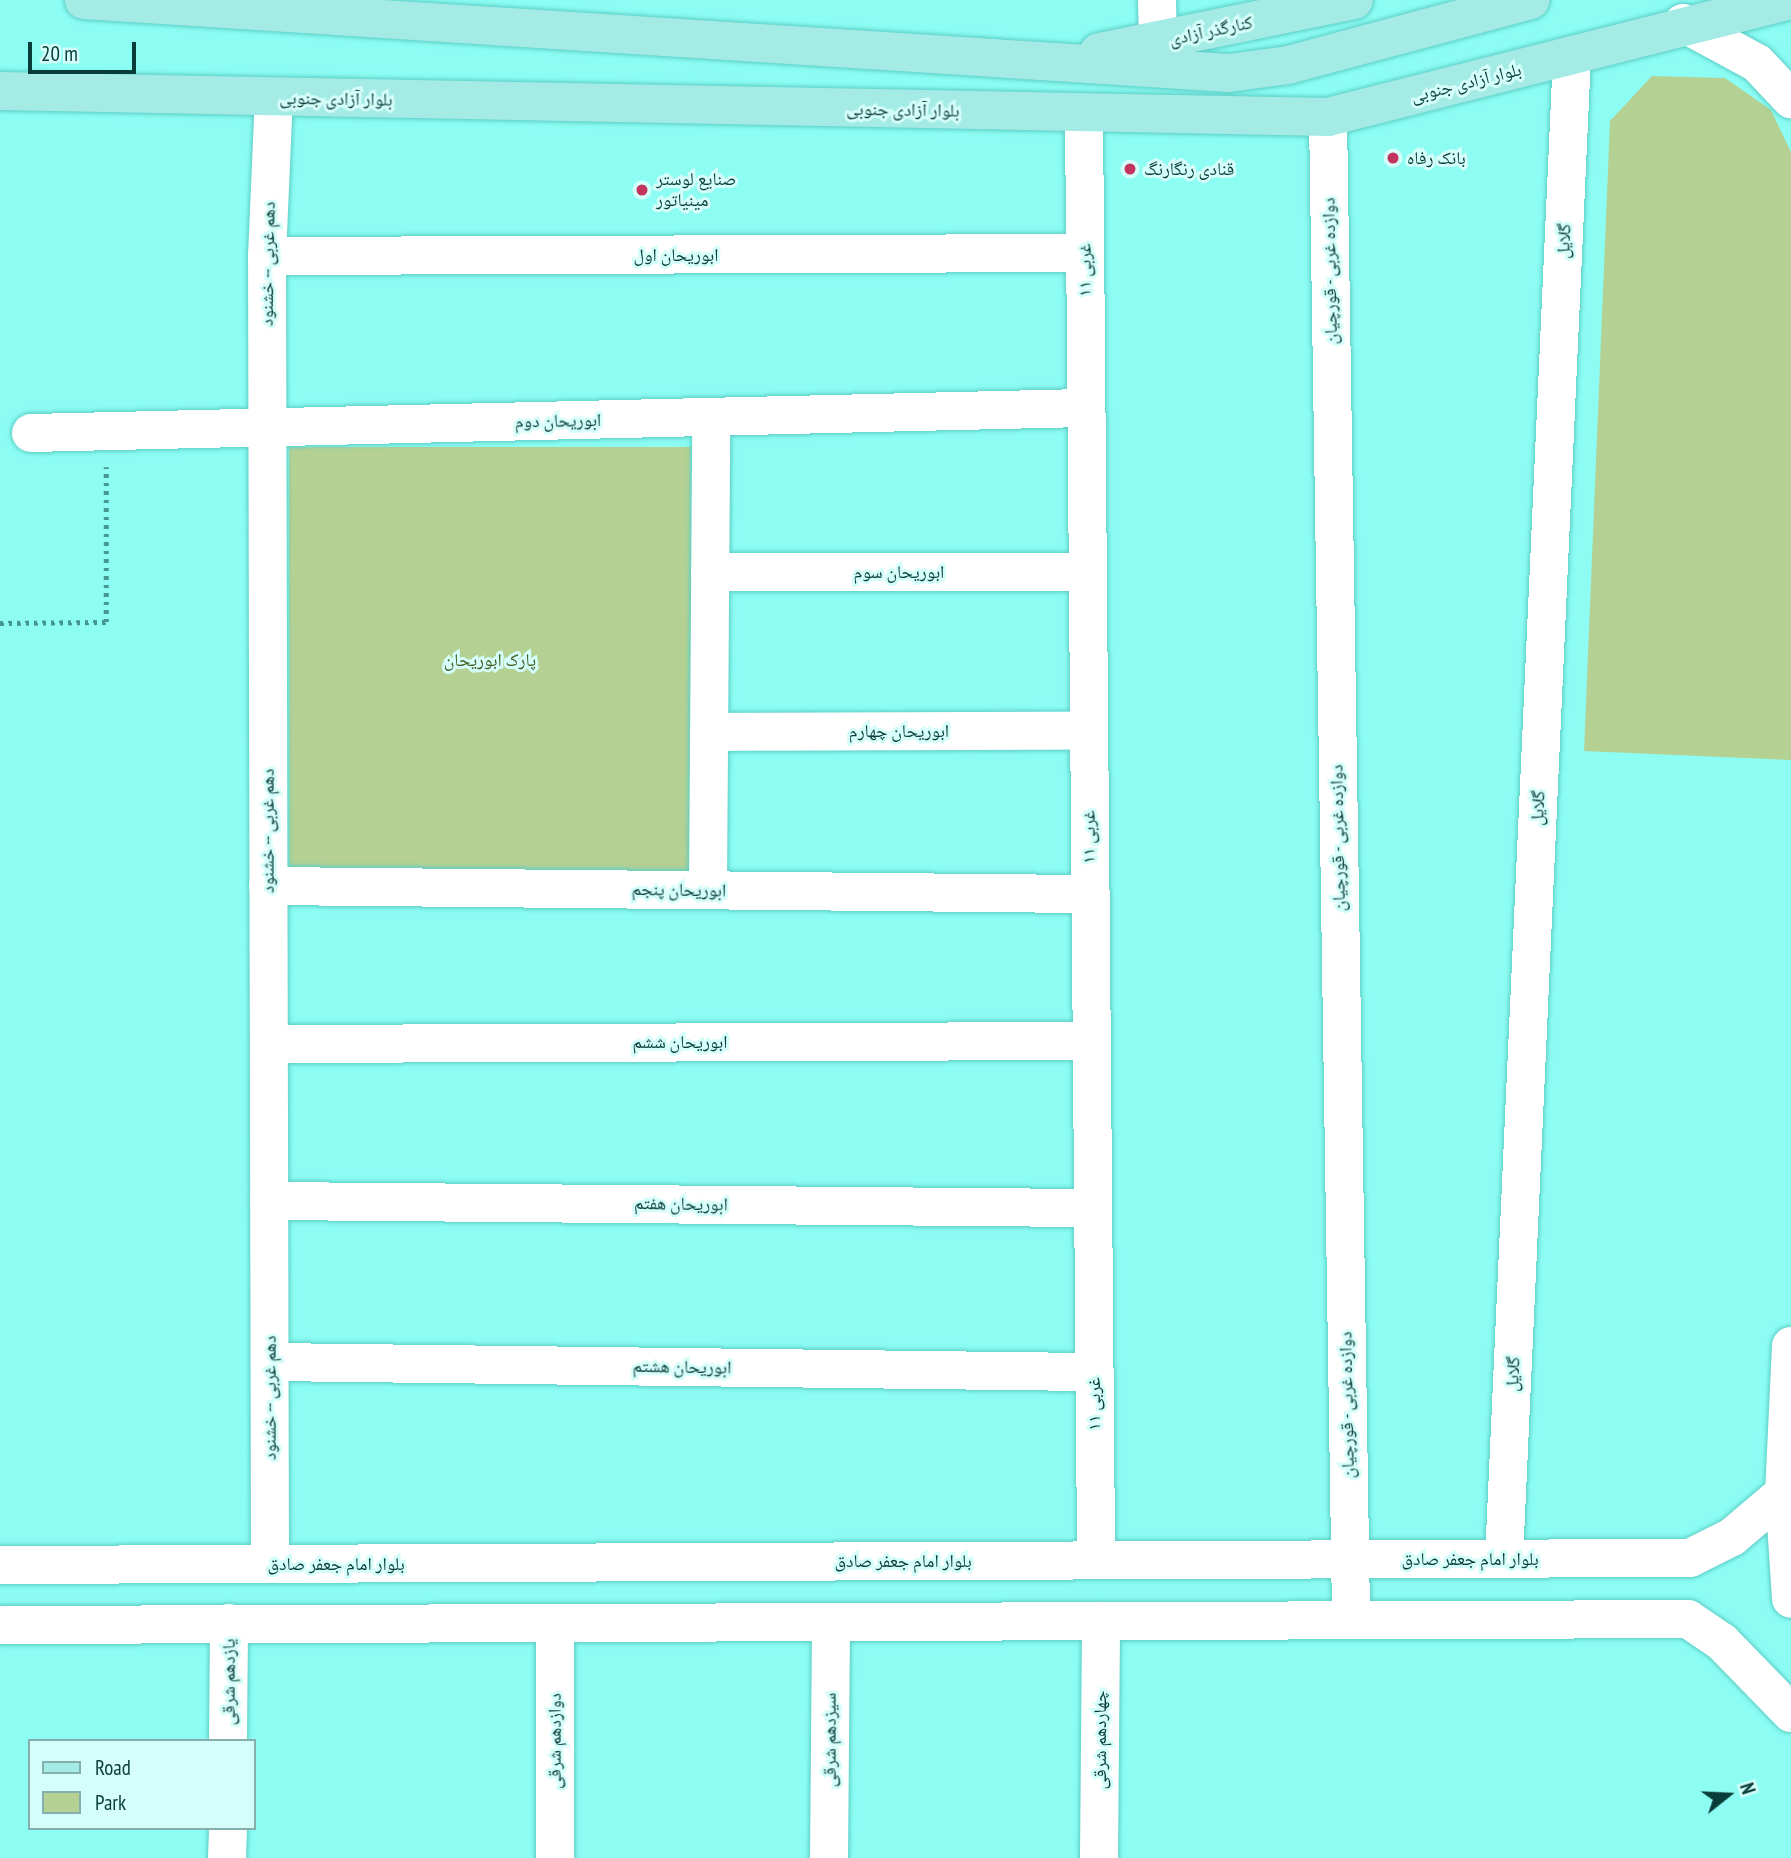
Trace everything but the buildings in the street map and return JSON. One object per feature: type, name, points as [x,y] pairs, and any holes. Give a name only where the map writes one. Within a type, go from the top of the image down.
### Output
[{"type":"main road","points":[[84,0],[1066,58],[1135,69],[1276,67],[1531,0]]},
{"type":"main road","name":"کنارگذر آزادی","points":[[1066,58],[1158,42],[1354,0]]},
{"type":"main road","name":"بلوار آزادی جنوبی","points":[[0,91],[1328,117],[1572,57],[1683,23],[1791,0]]},
{"type":"street","points":[[1157,0],[1158,42]]},
{"type":"street","points":[[1683,23],[1757,63],[1791,99]]},
{"type":"street","name":"گلایل","points":[[1504,1559],[1572,57]]},
{"type":"street","name":"دهم غربی -- خشنود","points":[[270,1564],[267,256],[274,97]]},
{"type":"street","name":"۱۱ غربی","points":[[1084,113],[1096,1560]]},
{"type":"street","name":"دوازده غربی - قورچیان","points":[[1328,117],[1351,1618]]},
{"type":"street","name":"ابوریحان اول","points":[[267,256],[1085,253]]},
{"type":"street","name":"ابوریحان دوم","points":[[31,433],[1086,408]]},
{"type":"street","points":[[708,890],[711,417]]},
{"type":"street","name":"ابوریحان سوم","points":[[710,572],[1087,572]]},
{"type":"street","name":"ابوریحان چهارم","points":[[709,732],[1089,731]]},
{"type":"street","name":"ابوریحان پنجم","points":[[268,886],[1090,894]]},
{"type":"street","name":"ابوریحان ششم","points":[[269,1044],[1091,1041]]},
{"type":"street","name":"ابوریحان هفتم","points":[[269,1200],[1093,1208]]},
{"type":"street","points":[[1791,1346],[1784,1493],[1791,1600]]},
{"type":"street","name":"ابوریحان هشتم","points":[[270,1362],[1094,1372]]},
{"type":"street","name":"بلوار امام جعفر صادق","points":[[0,1565],[1690,1558],[1732,1537],[1784,1493]]},
{"type":"street","points":[[229,1623],[270,1564]]},
{"type":"street","points":[[0,1625],[1351,1618],[1688,1619],[1723,1642],[1791,1713]]},
{"type":"street","name":"چهاردهم شرقی","points":[[1099,1858],[1101,1621]]},
{"type":"street","name":"سیزدهم شرقی","points":[[829,1858],[831,1622]]},
{"type":"street","name":"یازدهم شرقی","points":[[228,1739],[229,1623]]},
{"type":"street","name":"دوازدهم شرقی","points":[[555,1623],[555,1858]]},
{"type":"street","points":[[227,1858],[228,1830]]},
{"type":"path","points":[[0,623],[106,622],[106,432]]},
{"type":"green space","points":[[1652,76],[1725,78],[1771,110],[1791,152],[1791,760],[1584,751],[1610,121]]},
{"type":"green space","name":"پارک ابوریحان","points":[[289,447],[691,447],[691,871],[289,871]]},
{"type":"place","name":"بانک رفاه","points":[[1393,158]]},
{"type":"place","name":"قنادی رنگارنگ","points":[[1130,169]]},
{"type":"place","name":"صنایع لوستر مینیاتور","points":[[642,190]]}]
